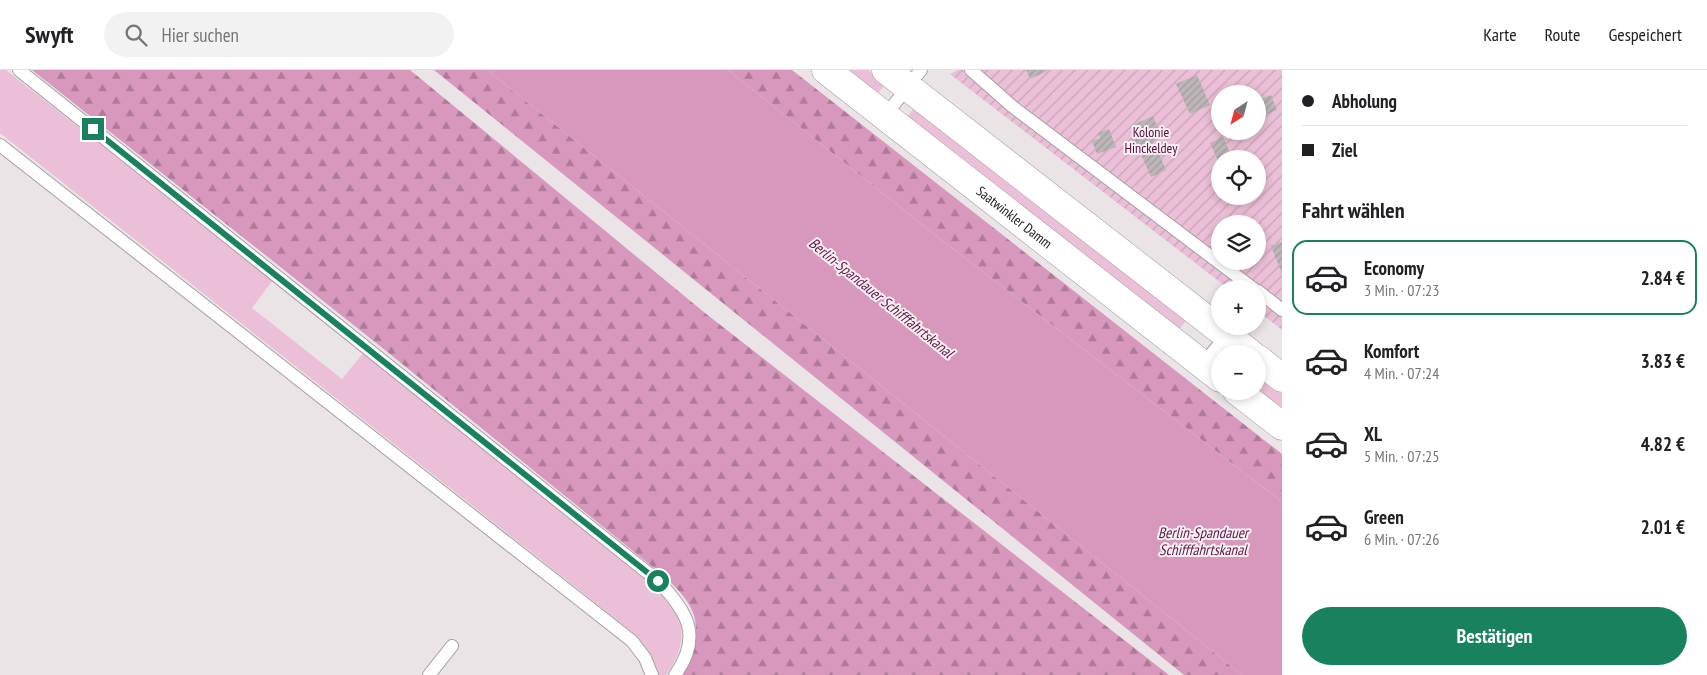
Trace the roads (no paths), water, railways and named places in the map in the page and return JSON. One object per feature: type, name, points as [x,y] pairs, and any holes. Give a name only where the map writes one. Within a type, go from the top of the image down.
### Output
[{"type":"main road","name":"Saatwinkler Damm","points":[[826,70],[1211,372]]},
{"type":"main road","points":[[886,70],[914,79],[1211,322]]},
{"type":"main road","points":[[1227,335],[1240,345]]},
{"type":"main road","points":[[1266,365],[1282,378]]},
{"type":"main road","points":[[1248,400],[1282,426]]},
{"type":"lane","points":[[19,70],[658,581],[678,602],[691,634],[686,653],[675,675]]},
{"type":"lane","points":[[971,70],[1013,107],[1242,280]]},
{"type":"lane","points":[[885,116],[914,79]]},
{"type":"lane","points":[[0,144],[632,641],[645,658],[652,675]]},
{"type":"lane","points":[[1266,297],[1282,310]]},
{"type":"lane","name":"Saatwinkler Damm","points":[[1223,345],[1227,335]]},
{"type":"lane","points":[[429,675],[452,646]]},
{"type":"water","name":"Berlin-Spandauer Schifffahrtskanal","points":[[487,70],[728,70],[930,231],[1282,502],[1282,675],[1242,675]]},
{"type":"park label","name":"Kolonie Hinckeldey","points":[[1151,140]]}]
